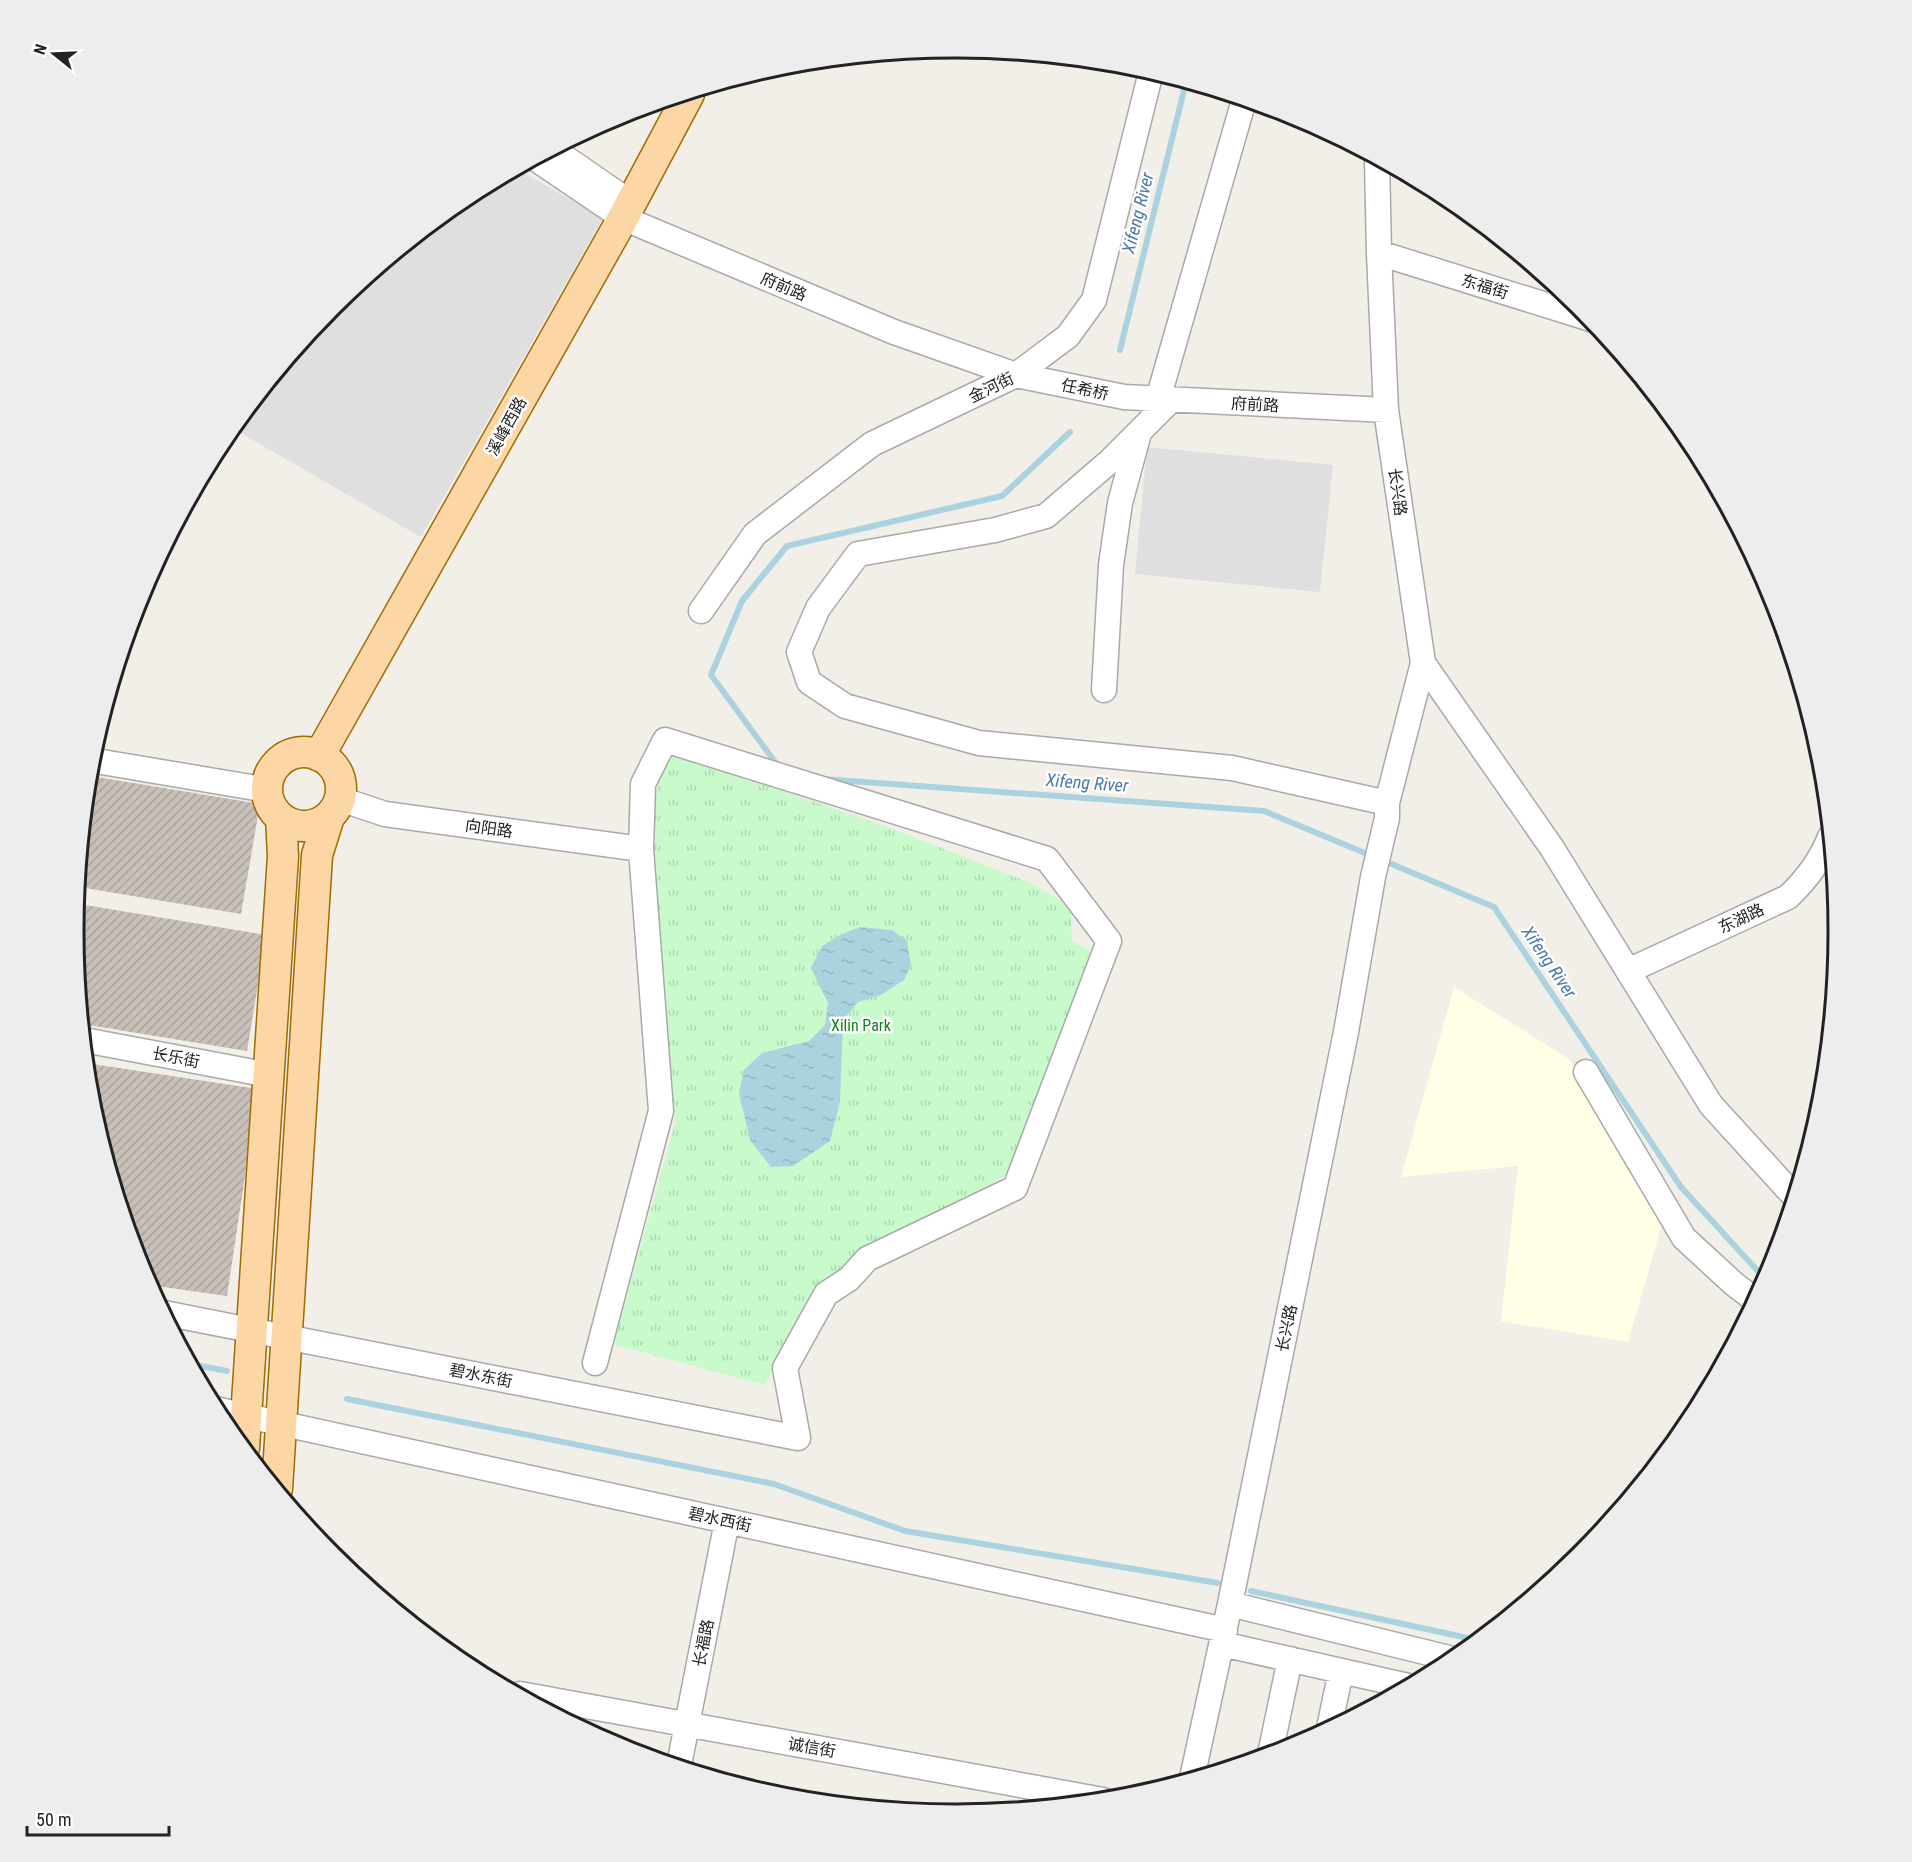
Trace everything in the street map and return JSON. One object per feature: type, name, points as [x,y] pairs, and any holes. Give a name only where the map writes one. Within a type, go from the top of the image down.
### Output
[{"type":"main road","name":"溪峰西路","points":[[319,756],[627,210],[685,102]]},
{"type":"main road","points":[[278,1479],[317,855],[341,789],[335,769],[319,756],[309,753],[289,756],[273,770],[267,790],[274,810],[289,823],[300,826],[320,823],[334,808]]},
{"type":"main road","points":[[245,1435],[283,855],[281,818]]},
{"type":"street","name":"金河街","points":[[701,611],[755,534],[872,444],[1017,375],[1068,336],[1094,300],[1149,80]]},
{"type":"street","points":[[1104,690],[1113,555],[1120,503],[1139,431],[1242,107]]},
{"type":"street","name":"府前路","points":[[559,154],[627,210]]},
{"type":"street","name":"府前路","points":[[543,163],[627,210],[894,332],[1017,375],[1046,381]]},
{"type":"street","name":"长兴路","points":[[1194,1770],[1230,1604],[1344,1044],[1373,877],[1424,663],[1386,410],[1377,167]]},
{"type":"street","name":"东福街","points":[[1379,253],[1572,313]]},
{"type":"street","name":"任希桥","points":[[1046,381],[1150,399]]},
{"type":"street","name":"府前路","points":[[1150,399],[1386,410]]},
{"type":"street","points":[[1139,431],[1110,460],[1046,516],[995,530],[858,554],[818,608],[799,652],[808,682],[845,705],[979,742],[1232,768],[1387,811]]},
{"type":"street","points":[[1424,663],[1552,848],[1712,1105],[1789,1190]]},
{"type":"street","name":"碧水东街","points":[[171,1313],[798,1438],[785,1368],[826,1294],[849,1279],[867,1259],[1015,1188],[1109,940],[1047,859],[666,740],[643,784],[641,849]]},
{"type":"street","points":[[100,762],[267,790]]},
{"type":"street","name":"向阳路","points":[[334,808],[641,849]]},
{"type":"street","points":[[596,1362],[661,1111],[641,849]]},
{"type":"street","name":"东湖路","points":[[1628,971],[1788,897],[1803,882],[1825,852]]},
{"type":"street","name":"长乐街","points":[[91,1041],[269,1075]]},
{"type":"street","points":[[1586,1072],[1684,1238],[1749,1295]]},
{"type":"street","name":"碧水西街","points":[[228,1412],[727,1521],[1223,1637],[1290,1659],[1341,1671],[1392,1687]]},
{"type":"street","name":"长福路","points":[[680,1758],[727,1521]]},
{"type":"street","points":[[1230,1604],[1441,1656]]},
{"type":"street","points":[[1272,1744],[1290,1659]]},
{"type":"street","points":[[1331,1719],[1341,1671]]},
{"type":"street","name":"诚信街","points":[[539,1697],[1076,1795]]},
{"type":"shaded area","points":[[524,173],[603,218],[421,537],[240,433],[300,356],[339,314],[381,275],[471,206]]},
{"type":"shaded area","points":[[1147,447],[1333,465],[1320,592],[1135,574]]},
{"type":"shaded area","points":[[1454,987],[1569,1059],[1664,1217],[1628,1342],[1501,1321],[1518,1166],[1401,1177]]},
{"type":"green space","name":"Xilin Park","points":[[670,752],[885,826],[1031,883],[1071,907],[1072,940],[1100,957],[1006,1175],[933,1217],[816,1301],[764,1385],[613,1344],[675,1124],[650,808]]},
{"type":"water","points":[[860,927],[892,930],[907,941],[911,965],[904,980],[881,995],[858,1002],[843,1020],[840,1102],[830,1141],[793,1166],[771,1167],[750,1140],[739,1093],[744,1070],[762,1053],[809,1041],[825,1025],[828,1003],[811,968],[822,946]]},
{"type":"building","points":[[97,777],[260,804],[241,914],[85,888],[91,817]]},
{"type":"building","points":[[85,905],[266,935],[247,1051],[89,1025],[85,988]]},
{"type":"building","points":[[94,1064],[258,1089],[227,1296],[160,1286],[130,1211],[113,1157]]},
{"type":"waterway","name":"Xifeng River","points":[[1120,350],[1184,89]]},
{"type":"waterway","name":"Xifeng River","points":[[778,766],[711,675],[742,601],[787,546],[1002,496],[1070,432]]},
{"type":"waterway","name":"Xifeng River","points":[[823,779],[1264,811],[1372,856]]},
{"type":"waterway","name":"Xifeng River","points":[[1382,860],[1494,907],[1681,1187],[1759,1272]]},
{"type":"waterway","points":[[199,1366],[227,1371]]},
{"type":"waterway","points":[[347,1399],[774,1484],[905,1531],[1218,1583]]},
{"type":"waterway","points":[[1251,1591],[1466,1638]]}]
